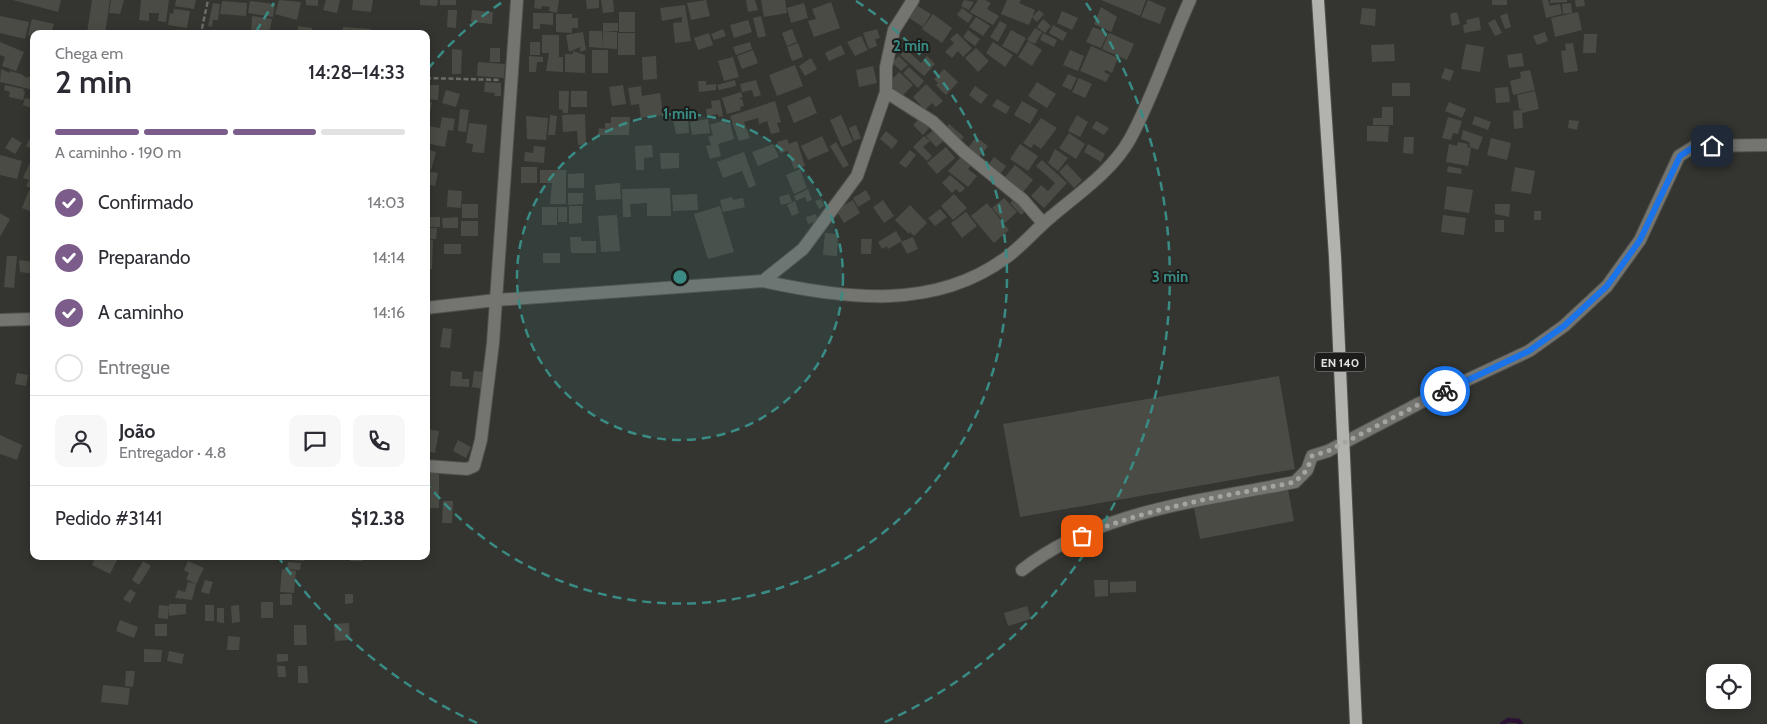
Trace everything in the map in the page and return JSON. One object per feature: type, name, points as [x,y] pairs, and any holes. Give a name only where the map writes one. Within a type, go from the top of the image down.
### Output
[{"type":"main road","name":"EN 140","points":[[1318,0],[1335,257],[1356,724]]},
{"type":"street","points":[[430,466],[467,469],[474,466],[481,440],[496,300],[517,0]]},
{"type":"street","points":[[763,281],[803,249],[856,176],[886,92],[886,67],[894,30],[913,0]]},
{"type":"street","points":[[430,308],[496,300],[763,281],[799,289],[856,296],[914,296],[955,286],[1007,257],[1109,168],[1129,141],[1153,90],[1190,0]]},
{"type":"street","points":[[886,92],[933,122],[963,150],[1024,200],[1044,223]]},
{"type":"street","points":[[1022,570],[1040,556],[1119,520],[1188,503],[1295,482],[1307,470],[1312,456],[1328,451],[1437,394],[1529,351],[1564,326],[1607,286],[1640,240],[1680,156],[1695,146],[1767,145]]},
{"type":"street","points":[[0,320],[30,319]]},
{"type":"path","points":[[202,30],[208,0]]},
{"type":"path","points":[[430,78],[511,80]]},
{"type":"building","points":[[13,0],[61,0],[58,12]]},
{"type":"building","points":[[92,0],[110,0],[106,30],[87,30]]},
{"type":"building","points":[[111,0],[124,0],[120,14],[109,13]]},
{"type":"building","points":[[141,0],[169,0],[166,22],[158,21],[159,13],[149,13],[149,21],[139,20]]},
{"type":"building","points":[[176,0],[196,0],[194,9],[175,6]]},
{"type":"building","points":[[279,0],[301,2],[297,20],[275,14]]},
{"type":"building","points":[[306,0],[318,0],[318,6],[306,5]]},
{"type":"building","points":[[326,0],[340,0],[337,13],[323,10]]},
{"type":"building","points":[[353,0],[373,0],[371,12],[352,10]]},
{"type":"building","points":[[420,0],[438,0],[437,6],[420,5]]},
{"type":"building","points":[[440,0],[456,0],[456,5],[440,5]]},
{"type":"building","points":[[535,0],[559,0],[557,13],[549,11],[550,7],[534,8]]},
{"type":"building","points":[[586,0],[599,0],[599,8],[587,9]]},
{"type":"building","points":[[601,0],[613,0],[614,12],[603,13]]},
{"type":"building","points":[[706,0],[710,16],[691,20],[687,3]]},
{"type":"building","points":[[746,0],[755,0],[758,10],[748,12]]},
{"type":"building","points":[[761,0],[785,0],[787,13],[764,17]]},
{"type":"building","points":[[964,0],[974,2],[969,10],[961,6]]},
{"type":"building","points":[[978,0],[985,0],[991,3],[987,9],[999,16],[993,25],[970,12]]},
{"type":"building","points":[[1007,0],[1021,0],[1019,3],[1035,10],[1029,25],[1001,14]]},
{"type":"building","points":[[1101,0],[1146,0],[1140,16]]},
{"type":"building","points":[[1148,0],[1166,8],[1160,24],[1141,17]]},
{"type":"building","points":[[1492,0],[1507,0],[1507,5],[1492,5]]},
{"type":"building","points":[[1542,0],[1548,0],[1550,6],[1560,4],[1562,14],[1546,18]]},
{"type":"building","points":[[1550,0],[1567,0],[1567,2],[1550,3]]},
{"type":"building","points":[[1575,0],[1584,0],[1585,6],[1576,7]]},
{"type":"building","points":[[222,1],[247,3],[246,16],[220,14]]},
{"type":"building","points":[[250,1],[275,4],[273,17],[248,13]]},
{"type":"building","points":[[831,2],[840,28],[814,37],[808,21],[816,19],[812,9]]},
{"type":"building","points":[[213,3],[220,4],[218,20],[213,20],[212,27],[208,26]]},
{"type":"building","points":[[804,3],[808,18],[791,23],[787,8]]},
{"type":"building","points":[[1571,3],[1572,13],[1563,14],[1562,4]]},
{"type":"building","points":[[685,5],[691,41],[675,43],[673,23],[682,22],[682,17],[662,21],[660,8]]},
{"type":"building","points":[[916,5],[931,14],[923,27],[908,17]]},
{"type":"building","points":[[1101,7],[1117,17],[1111,32],[1094,24]]},
{"type":"building","points":[[962,8],[973,16],[968,23],[957,15]]},
{"type":"building","points":[[1362,8],[1376,9],[1375,26],[1360,24]]},
{"type":"building","points":[[174,9],[190,11],[187,28],[168,25],[170,13],[173,14]]},
{"type":"building","points":[[448,10],[457,10],[456,28],[447,27]]},
{"type":"building","points":[[472,10],[493,12],[492,24],[471,22]]},
{"type":"building","points":[[1039,10],[1044,14],[1037,22],[1032,17]]},
{"type":"building","points":[[1062,11],[1078,18],[1072,30],[1057,23]]},
{"type":"building","points":[[619,12],[635,12],[635,32],[619,32]]},
{"type":"building","points":[[1457,12],[1460,24],[1452,26],[1450,14]]},
{"type":"building","points":[[1578,12],[1582,30],[1555,37],[1551,18]]},
{"type":"building","points":[[533,13],[553,13],[553,25],[540,24],[540,29],[533,29]]},
{"type":"building","points":[[1507,13],[1511,27],[1505,29],[1500,16]]},
{"type":"building","points":[[556,14],[572,14],[572,18],[578,18],[578,28],[572,28],[572,33],[556,32]]},
{"type":"building","points":[[933,14],[952,28],[942,43],[922,29]]},
{"type":"building","points":[[0,16],[29,22],[25,39],[0,33]]},
{"type":"building","points":[[252,16],[272,19],[270,30],[251,30]]},
{"type":"building","points":[[761,16],[766,36],[758,38],[753,18]]},
{"type":"building","points":[[976,17],[990,26],[983,36],[969,27]]},
{"type":"building","points":[[1479,17],[1481,30],[1464,33],[1463,25],[1467,24],[1466,20]]},
{"type":"building","points":[[32,19],[54,24],[52,30],[30,30],[30,35],[28,35]]},
{"type":"building","points":[[1043,19],[1051,26],[1045,33],[1037,27]]},
{"type":"building","points":[[1495,19],[1502,33],[1495,36],[1488,23]]},
{"type":"building","points":[[748,20],[752,32],[734,38],[730,25]]},
{"type":"building","points":[[1000,21],[1007,25],[998,42],[990,37]]},
{"type":"building","points":[[603,23],[618,23],[618,31],[603,31]]},
{"type":"building","points":[[1053,25],[1067,33],[1063,41],[1049,33]]},
{"type":"building","points":[[298,26],[312,28],[312,30],[298,30]]},
{"type":"building","points":[[343,27],[371,29],[371,30],[343,30]]},
{"type":"building","points":[[1093,27],[1108,33],[1101,48],[1086,42]]},
{"type":"building","points":[[1035,28],[1042,32],[1035,44],[1027,40]]},
{"type":"building","points":[[723,29],[726,36],[714,40],[711,34]]},
{"type":"building","points":[[792,29],[797,42],[787,46],[782,33]]},
{"type":"building","points":[[877,29],[880,38],[875,39],[877,46],[869,49],[863,33]]},
{"type":"building","points":[[968,30],[980,39],[975,46],[963,37]]},
{"type":"building","points":[[1011,30],[1026,38],[1017,54],[1002,46]]},
{"type":"building","points":[[589,31],[602,31],[602,48],[589,47]]},
{"type":"building","points":[[603,31],[617,32],[617,49],[602,48]]},
{"type":"building","points":[[583,32],[586,50],[580,52],[580,47],[569,52],[566,35]]},
{"type":"building","points":[[1545,32],[1548,41],[1537,45],[1533,36]]},
{"type":"building","points":[[618,33],[635,33],[635,55],[618,55]]},
{"type":"building","points":[[709,33],[713,45],[698,50],[694,38]]},
{"type":"building","points":[[957,33],[972,48],[963,57],[958,51],[952,58],[945,52],[954,43],[950,39]]},
{"type":"building","points":[[1043,33],[1057,40],[1054,47],[1040,40]]},
{"type":"building","points":[[1109,33],[1134,44],[1127,60],[1102,49]]},
{"type":"building","points":[[1584,34],[1597,34],[1596,53],[1583,53]]},
{"type":"building","points":[[542,35],[559,35],[559,57],[563,57],[563,72],[546,71],[549,53],[542,53]]},
{"type":"building","points":[[861,36],[868,50],[855,56],[847,42]]},
{"type":"building","points":[[1028,41],[1042,50],[1032,66],[1018,57]]},
{"type":"building","points":[[0,42],[24,52],[16,71],[2,66],[5,57],[0,55]]},
{"type":"building","points":[[530,42],[540,42],[540,55],[530,55]]},
{"type":"building","points":[[750,42],[752,49],[736,55],[733,47]]},
{"type":"building","points":[[993,42],[1013,55],[1005,67],[986,53]]},
{"type":"building","points":[[798,43],[803,57],[792,61],[787,47]]},
{"type":"building","points":[[1573,43],[1578,71],[1564,73],[1561,51],[1566,50],[1565,44]]},
{"type":"building","points":[[1394,44],[1395,61],[1372,62],[1371,45]]},
{"type":"building","points":[[1466,44],[1484,47],[1480,72],[1461,69]]},
{"type":"building","points":[[841,45],[845,54],[829,61],[825,53]]},
{"type":"building","points":[[1091,46],[1118,58],[1112,73],[1106,70],[1104,72],[1110,75],[1106,82],[1080,71]]},
{"type":"building","points":[[490,48],[500,48],[500,62],[490,62]]},
{"type":"building","points":[[976,48],[989,61],[978,72],[965,58]]},
{"type":"building","points":[[452,49],[462,50],[461,74],[452,74]]},
{"type":"building","points":[[906,49],[921,63],[927,56],[935,64],[924,76],[900,55]]},
{"type":"building","points":[[592,50],[608,50],[608,73],[592,73]]},
{"type":"building","points":[[753,50],[758,63],[742,69],[737,56]]},
{"type":"building","points":[[1070,50],[1084,56],[1078,71],[1063,65]]},
{"type":"building","points":[[573,51],[585,55],[585,73],[565,72],[565,54],[573,54]]},
{"type":"building","points":[[1522,53],[1524,66],[1509,68],[1507,55]]},
{"type":"building","points":[[529,56],[543,57],[543,62],[537,62],[536,72],[529,72]]},
{"type":"building","points":[[656,56],[657,79],[643,80],[642,57]]},
{"type":"building","points":[[899,56],[908,65],[901,71],[892,62]]},
{"type":"building","points":[[733,57],[739,77],[724,81],[718,61]]},
{"type":"building","points":[[811,58],[817,69],[805,76],[799,66]]},
{"type":"building","points":[[478,62],[505,64],[504,78],[477,76]]},
{"type":"building","points":[[795,65],[803,86],[777,96],[769,75]]},
{"type":"building","points":[[873,66],[877,83],[859,87],[856,70]]},
{"type":"building","points":[[909,67],[924,81],[918,88],[903,73]]},
{"type":"building","points":[[1445,68],[1454,71],[1450,81],[1441,78]]},
{"type":"building","points":[[1,69],[10,73],[10,71],[21,74],[27,78],[30,76],[30,89],[0,82]]},
{"type":"building","points":[[944,69],[958,82],[946,95],[936,85],[938,83],[934,79]]},
{"type":"building","points":[[1530,70],[1535,90],[1513,95],[1510,81],[1521,78],[1520,72]]},
{"type":"building","points":[[899,72],[913,85],[902,96],[888,83]]},
{"type":"building","points":[[1068,74],[1077,78],[1071,90],[1062,86]]},
{"type":"building","points":[[1079,78],[1092,84],[1085,98],[1072,92]]},
{"type":"building","points":[[735,80],[736,86],[719,90],[717,85]]},
{"type":"building","points":[[756,80],[761,95],[754,97],[752,90],[742,92],[740,84]]},
{"type":"building","points":[[698,81],[706,81],[706,85],[716,84],[716,90],[699,92]]},
{"type":"building","points":[[485,82],[501,83],[501,96],[494,96],[495,93],[484,92]]},
{"type":"building","points":[[1037,82],[1056,94],[1047,108],[1028,96]]},
{"type":"building","points":[[1392,83],[1410,83],[1410,96],[1392,96]]},
{"type":"building","points":[[926,84],[943,101],[936,107],[932,103],[925,110],[913,97]]},
{"type":"building","points":[[5,85],[24,89],[23,100],[9,97],[10,92],[4,90]]},
{"type":"building","points":[[430,85],[439,85],[438,100],[430,99]]},
{"type":"building","points":[[623,85],[626,104],[612,106],[609,87]]},
{"type":"building","points":[[641,86],[642,96],[660,93],[663,115],[641,118],[639,104],[631,105],[628,88]]},
{"type":"building","points":[[975,86],[988,95],[981,104],[969,95]]},
{"type":"building","points":[[1508,87],[1510,102],[1496,103],[1495,88]]},
{"type":"building","points":[[446,90],[460,94],[456,107],[442,103]]},
{"type":"building","points":[[559,91],[569,91],[568,113],[563,113],[563,110],[559,109]]},
{"type":"building","points":[[571,91],[587,91],[587,107],[571,107]]},
{"type":"building","points":[[1535,91],[1539,109],[1522,113],[1523,128],[1514,129],[1513,111],[1522,110],[1519,108],[1517,95]]},
{"type":"building","points":[[741,92],[743,97],[738,99],[742,99],[744,106],[740,107],[741,110],[727,114],[722,98]]},
{"type":"building","points":[[810,96],[817,113],[794,123],[787,106]]},
{"type":"building","points":[[25,98],[30,99],[30,108],[23,105]]},
{"type":"building","points":[[997,99],[1010,107],[1006,114],[992,106]]},
{"type":"building","points":[[720,100],[723,116],[719,117],[718,114],[707,116],[706,109],[712,108],[711,101]]},
{"type":"building","points":[[775,101],[781,122],[777,123],[780,132],[771,134],[767,121],[759,124],[758,118],[744,122],[750,138],[739,141],[730,116]]},
{"type":"building","points":[[1022,101],[1038,110],[1030,124],[1014,115]]},
{"type":"building","points":[[1449,102],[1466,109],[1462,118],[1445,111]]},
{"type":"building","points":[[1382,107],[1393,107],[1393,125],[1373,125],[1373,118],[1382,118]]},
{"type":"building","points":[[460,109],[469,110],[466,132],[458,131]]},
{"type":"building","points":[[585,114],[586,144],[578,145],[577,131],[563,132],[562,115]]},
{"type":"building","points":[[550,115],[557,116],[555,135],[548,135]]},
{"type":"building","points":[[841,115],[853,142],[842,147],[830,120]]},
{"type":"building","points":[[1077,115],[1088,122],[1080,137],[1068,131]]},
{"type":"building","points":[[526,116],[548,118],[546,140],[527,139]]},
{"type":"building","points":[[1475,116],[1491,122],[1488,130],[1472,124]]},
{"type":"building","points":[[442,117],[455,119],[453,131],[448,130],[445,147],[430,144],[430,126],[440,128]]},
{"type":"building","points":[[611,117],[630,117],[629,135],[598,135],[599,128],[605,129],[605,123],[611,123]]},
{"type":"building","points":[[1448,117],[1462,121],[1458,134],[1453,133],[1451,140],[1442,138]]},
{"type":"building","points":[[688,118],[689,133],[676,134],[673,120]]},
{"type":"building","points":[[920,118],[930,127],[923,135],[913,125]]},
{"type":"building","points":[[1041,118],[1057,128],[1041,149],[1034,144],[1031,148],[1023,143]]},
{"type":"building","points":[[708,119],[710,133],[692,135],[690,122]]},
{"type":"building","points":[[725,120],[727,124],[730,123],[734,139],[718,144],[721,156],[710,159],[706,146],[711,145],[708,137],[713,135],[710,125]]},
{"type":"building","points":[[1569,120],[1579,121],[1577,130],[1568,128]]},
{"type":"building","points":[[1096,121],[1109,128],[1104,135],[1092,128]]},
{"type":"building","points":[[469,123],[487,125],[484,153],[472,152],[473,144],[466,143]]},
{"type":"building","points":[[949,124],[964,137],[960,141],[945,129]]},
{"type":"building","points":[[856,125],[861,138],[854,141],[849,128]]},
{"type":"building","points":[[1367,126],[1389,126],[1388,142],[1367,141]]},
{"type":"building","points":[[936,128],[946,139],[936,147],[926,136]]},
{"type":"building","points":[[1463,130],[1483,137],[1478,150],[1470,147],[1469,142],[1461,139]]},
{"type":"building","points":[[886,131],[898,141],[892,149],[880,139]]},
{"type":"building","points":[[1069,133],[1085,144],[1076,159],[1059,148]]},
{"type":"building","points":[[822,136],[829,151],[808,160],[801,146]]},
{"type":"building","points":[[924,136],[930,141],[923,147],[932,156],[927,161],[913,147]]},
{"type":"building","points":[[12,137],[22,143],[15,154],[5,148]]},
{"type":"building","points":[[976,137],[988,146],[979,157],[968,148]]},
{"type":"building","points":[[1404,137],[1414,137],[1413,154],[1403,153]]},
{"type":"building","points":[[30,138],[30,148],[26,146]]},
{"type":"building","points":[[1491,138],[1511,143],[1507,160],[1487,155]]},
{"type":"building","points":[[787,139],[789,144],[797,141],[805,166],[794,169],[788,151],[780,153],[777,142]]},
{"type":"building","points":[[836,142],[849,165],[843,168],[830,146]]},
{"type":"building","points":[[1458,142],[1468,144],[1467,147],[1471,148],[1468,166],[1446,162],[1449,144],[1457,146]]},
{"type":"building","points":[[773,144],[779,157],[758,166],[752,152]]},
{"type":"building","points":[[1020,144],[1038,156],[1028,171],[1010,159]]},
{"type":"building","points":[[1088,144],[1105,154],[1101,162],[1084,152]]},
{"type":"building","points":[[652,145],[653,157],[644,158],[644,170],[636,170],[635,146]]},
{"type":"building","points":[[534,146],[545,147],[544,163],[524,161],[525,152],[533,153]]},
{"type":"building","points":[[946,147],[955,158],[937,174],[927,163]]},
{"type":"building","points":[[1055,149],[1068,158],[1058,171],[1048,163]]},
{"type":"building","points":[[430,150],[436,152],[430,170]]},
{"type":"building","points":[[910,150],[916,155],[906,168],[899,163]]},
{"type":"building","points":[[744,152],[756,185],[749,188],[742,171],[723,178],[717,162]]},
{"type":"building","points":[[660,153],[679,153],[679,168],[661,169]]},
{"type":"building","points":[[0,155],[22,161],[17,179],[0,175]]},
{"type":"building","points":[[963,155],[973,163],[968,169],[977,176],[968,187],[948,171]]},
{"type":"building","points":[[994,157],[1006,166],[1001,173],[989,164]]},
{"type":"building","points":[[1042,160],[1067,183],[1044,208],[1031,196],[1041,185],[1048,191],[1055,183],[1036,166]]},
{"type":"building","points":[[30,162],[30,188],[26,186],[29,180],[23,178]]},
{"type":"building","points":[[1067,164],[1082,180],[1074,188],[1059,172]]},
{"type":"building","points":[[1015,165],[1033,180],[1023,192],[1005,177]]},
{"type":"building","points":[[1448,166],[1462,169],[1461,174],[1447,172]]},
{"type":"building","points":[[521,167],[537,167],[537,183],[521,183]]},
{"type":"building","points":[[1515,167],[1535,171],[1531,194],[1511,191]]},
{"type":"building","points":[[800,169],[807,188],[794,194],[786,175]]},
{"type":"building","points":[[540,170],[566,170],[566,204],[550,204],[552,183],[540,183]]},
{"type":"building","points":[[430,172],[438,173],[435,186],[430,185]]},
{"type":"building","points":[[584,173],[584,188],[568,188],[568,174]]},
{"type":"building","points":[[950,175],[965,188],[960,193],[956,189],[952,193],[942,183]]},
{"type":"building","points":[[620,183],[621,199],[596,200],[595,185]]},
{"type":"building","points":[[1447,186],[1473,190],[1469,213],[1444,209]]},
{"type":"building","points":[[670,188],[671,216],[647,216],[647,203],[630,204],[631,217],[623,217],[622,189]]},
{"type":"building","points":[[808,189],[812,200],[807,202],[805,197],[796,201],[794,196]]},
{"type":"building","points":[[29,190],[30,190],[30,211],[22,208]]},
{"type":"building","points":[[448,190],[462,191],[461,208],[447,207]]},
{"type":"building","points":[[866,190],[871,199],[858,207],[853,198]]},
{"type":"building","points":[[568,193],[583,193],[583,204],[568,205]]},
{"type":"building","points":[[697,194],[698,210],[673,211],[672,195]]},
{"type":"building","points":[[789,194],[792,202],[781,205],[779,197]]},
{"type":"building","points":[[954,194],[967,208],[953,220],[941,206]]},
{"type":"building","points":[[1017,196],[1028,209],[1021,215],[1010,203]]},
{"type":"building","points":[[732,197],[733,200],[743,198],[745,207],[723,212],[720,200]]},
{"type":"building","points":[[1004,198],[1017,212],[1005,223],[992,208]]},
{"type":"building","points":[[821,199],[824,206],[819,209],[815,201]]},
{"type":"building","points":[[853,200],[860,213],[844,223],[836,210]]},
{"type":"building","points":[[883,200],[894,216],[884,223],[873,207]]},
{"type":"building","points":[[795,201],[799,213],[792,216],[787,205]]},
{"type":"building","points":[[987,203],[1009,230],[994,243],[971,216]]},
{"type":"building","points":[[462,204],[478,204],[478,218],[462,218]]},
{"type":"building","points":[[1495,204],[1510,204],[1509,217],[1495,214]]},
{"type":"building","points":[[910,205],[927,223],[914,236],[910,232],[909,234],[895,220]]},
{"type":"building","points":[[569,206],[582,206],[582,223],[569,224]]},
{"type":"building","points":[[720,206],[734,252],[708,259],[694,214]]},
{"type":"building","points":[[542,207],[557,207],[557,225],[542,225]]},
{"type":"building","points":[[558,207],[567,207],[567,222],[558,222]]},
{"type":"building","points":[[940,209],[947,217],[935,226],[928,218]]},
{"type":"building","points":[[1534,211],[1541,211],[1541,220],[1534,220]]},
{"type":"building","points":[[966,212],[977,226],[962,238],[951,223]]},
{"type":"building","points":[[0,213],[10,219],[0,237]]},
{"type":"building","points":[[816,214],[818,221],[808,224],[806,217]]},
{"type":"building","points":[[617,215],[620,251],[601,252],[598,216]]},
{"type":"building","points":[[1443,215],[1466,218],[1464,235],[1441,232]]},
{"type":"building","points":[[430,217],[440,217],[440,227],[430,227]]},
{"type":"building","points":[[458,217],[458,228],[443,228],[442,218]]},
{"type":"building","points":[[1495,220],[1504,220],[1504,232],[1495,232]]},
{"type":"building","points":[[461,221],[478,221],[478,236],[461,236]]},
{"type":"building","points":[[430,228],[437,228],[436,239],[430,239]]},
{"type":"building","points":[[896,231],[902,241],[888,249],[887,246],[882,249],[878,242]]},
{"type":"building","points":[[825,233],[838,234],[837,256],[823,255]]},
{"type":"building","points":[[570,237],[581,237],[581,241],[596,241],[596,253],[571,253]]},
{"type":"building","points":[[913,237],[918,249],[907,254],[901,242]]},
{"type":"building","points":[[861,239],[872,239],[871,254],[861,254]]},
{"type":"building","points":[[430,240],[433,240],[432,269],[430,269]]},
{"type":"building","points":[[444,244],[461,244],[461,254],[444,254]]},
{"type":"building","points":[[543,253],[560,253],[560,263],[543,263]]},
{"type":"building","points":[[7,256],[17,256],[14,288],[4,287]]},
{"type":"building","points":[[19,260],[30,261],[30,273],[20,272]]},
{"type":"building","points":[[443,328],[452,329],[450,348],[440,347]]},
{"type":"building","points":[[451,371],[462,372],[462,379],[469,379],[469,387],[450,386]]},
{"type":"building","points":[[474,371],[485,372],[483,389],[472,387]]},
{"type":"building","points":[[17,373],[28,375],[26,386],[15,384]]},
{"type":"building","points":[[1279,376],[1295,469],[1020,517],[1003,424]]},
{"type":"building","points":[[430,430],[439,431],[435,453],[430,452]]},
{"type":"building","points":[[0,435],[22,445],[17,460],[0,454]]},
{"type":"building","points":[[458,440],[471,447],[466,458],[453,451]]},
{"type":"building","points":[[430,472],[439,472],[439,508],[430,508]]},
{"type":"building","points":[[1288,489],[1294,521],[1200,539],[1194,508]]},
{"type":"building","points":[[443,501],[453,501],[452,523],[442,523]]},
{"type":"building","points":[[94,560],[117,560],[110,574],[92,565]]},
{"type":"building","points":[[143,561],[151,566],[139,585],[132,580]]},
{"type":"building","points":[[188,561],[204,568],[196,584],[186,579],[189,573],[184,570]]},
{"type":"building","points":[[288,562],[301,563],[300,570],[287,569]]},
{"type":"building","points":[[282,569],[296,571],[294,593],[280,592]]},
{"type":"building","points":[[205,580],[213,582],[209,594],[201,592]]},
{"type":"building","points":[[1094,580],[1108,580],[1108,596],[1095,597]]},
{"type":"building","points":[[1136,581],[1136,592],[1110,593],[1110,582]]},
{"type":"building","points":[[188,582],[196,584],[192,600],[175,598],[178,590],[185,592]]},
{"type":"building","points":[[130,589],[136,593],[130,603],[123,599]]},
{"type":"building","points":[[280,594],[292,594],[292,605],[280,605]]},
{"type":"building","points":[[345,594],[353,594],[353,603],[345,604]]},
{"type":"building","points":[[261,602],[273,602],[273,618],[261,618]]},
{"type":"building","points":[[169,604],[186,604],[186,614],[169,616]]},
{"type":"building","points":[[159,605],[169,606],[168,619],[158,618]]},
{"type":"building","points":[[205,605],[214,605],[214,621],[205,621]]},
{"type":"building","points":[[239,605],[240,622],[232,623],[231,606]]},
{"type":"building","points":[[1027,606],[1031,619],[1008,626],[1004,613]]},
{"type":"building","points":[[217,608],[224,608],[224,623],[217,622]]},
{"type":"building","points":[[120,620],[138,627],[134,638],[116,631]]},
{"type":"building","points":[[349,623],[350,640],[335,641],[334,624]]},
{"type":"building","points":[[155,624],[167,624],[167,636],[155,636]]},
{"type":"building","points":[[294,625],[306,625],[307,645],[294,645]]},
{"type":"building","points":[[228,636],[240,637],[239,650],[227,650]]},
{"type":"building","points":[[144,649],[162,650],[161,662],[144,662]]},
{"type":"building","points":[[169,651],[184,654],[182,664],[167,661]]},
{"type":"building","points":[[277,654],[288,654],[288,661],[277,662]]},
{"type":"building","points":[[277,666],[285,666],[286,677],[278,677]]},
{"type":"building","points":[[298,666],[307,666],[308,683],[298,683]]},
{"type":"building","points":[[126,671],[135,671],[133,687],[125,686]]},
{"type":"building","points":[[103,685],[130,688],[128,705],[101,702]]},
{"type":"waterway","points":[[1502,724],[1508,720],[1519,721],[1521,724]]},
{"type":"way so far","points":[[1082,536],[1119,520],[1188,503],[1295,482],[1307,470],[1312,456],[1328,451],[1445,391]]},
{"type":"route","points":[[1445,391],[1529,351],[1564,326],[1607,286],[1640,240],[1680,156],[1695,146],[1712,146]]}]
